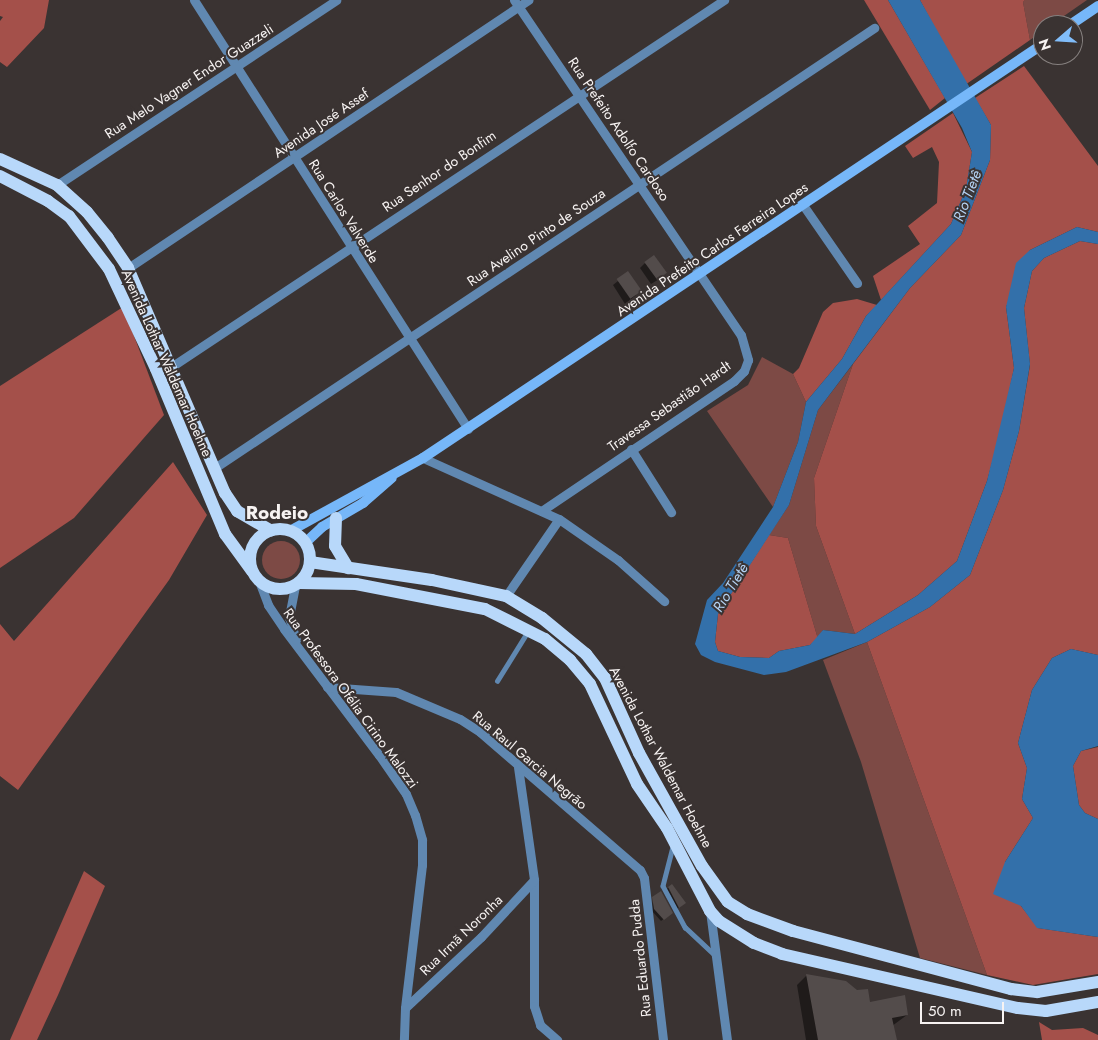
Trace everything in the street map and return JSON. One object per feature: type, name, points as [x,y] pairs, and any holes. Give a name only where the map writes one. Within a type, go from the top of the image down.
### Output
[{"type":"main road","points":[[1083,16],[1098,6]]},
{"type":"main road","name":"Avenida Prefeito Carlos Ferreira Lopes","points":[[305,543],[322,527],[363,503],[395,476],[701,274],[1033,51]]},
{"type":"main road","name":"Avenida Lothar Waldemar Hoehne","points":[[0,159],[58,185],[87,212],[128,268],[213,469],[237,511],[271,531]]},
{"type":"main road","name":"Avenida Lothar Waldemar Hoehne","points":[[0,176],[48,200],[68,216],[109,269],[156,369],[225,534],[256,576]]},
{"type":"main road","name":"Avenida Prefeito Carlos Ferreira Lopes","points":[[290,531],[373,484],[395,476]]},
{"type":"main road","points":[[336,518],[335,546],[348,568]]},
{"type":"main road","points":[[271,531],[290,531],[305,543],[310,562],[307,574],[297,584],[276,590],[256,576],[250,561],[253,547],[262,535],[271,531]]},
{"type":"main road","name":"Avenida Lothar Waldemar Hoehne","points":[[310,562],[432,580],[506,596],[542,618],[586,654],[605,678],[640,753],[702,866],[728,902],[747,914],[793,931],[1011,989],[1036,992],[1098,982]]},
{"type":"main road","name":"Avenida Lothar Waldemar Hoehne","points":[[297,584],[356,584],[405,592],[444,603],[484,609],[544,640],[570,660],[590,684],[638,784],[667,828],[674,845],[710,910],[738,934],[782,954],[970,999],[1033,1011],[1098,1002]]},
{"type":"street","name":"Rua Melo Vagner Endor Guazzeli","points":[[58,185],[336,0]]},
{"type":"street","name":"Avenida José Assef","points":[[128,268],[293,158],[516,4],[529,0]]},
{"type":"street","name":"Rua Senhor do Bonfim","points":[[171,367],[724,0]]},
{"type":"street","name":"Rua Carlos Valverde","points":[[195,4],[468,429]]},
{"type":"street","name":"Rua Prefeito Adolfo Cardoso","points":[[516,4],[701,274]]},
{"type":"street","name":"Rua Avelino Pinto de Souza","points":[[213,469],[874,28]]},
{"type":"street","points":[[803,205],[857,283]]},
{"type":"street","name":"Travessa Sebastião Hardt","points":[[543,510],[734,381],[744,371],[748,360],[741,335],[701,274]]},
{"type":"street","points":[[631,449],[671,512]]},
{"type":"street","points":[[423,458],[559,518],[618,560],[664,601]]},
{"type":"street","points":[[506,596],[559,518]]},
{"type":"street","name":"Rua Professora Ofélia Cirino Malozzi","points":[[256,576],[268,605],[406,794],[422,840],[405,1008],[404,1040]]},
{"type":"street","points":[[297,584],[289,617],[301,652]]},
{"type":"street","name":"Rua Raul Garcia Negrão","points":[[327,687],[396,692],[440,708],[480,732],[642,873]]},
{"type":"street","points":[[518,767],[534,880],[534,1006],[540,1024],[557,1040]]},
{"type":"street","name":"Rua Eduardo Pudda","points":[[642,873],[663,1040]]},
{"type":"street","name":"Rua Irmã Noronha","points":[[405,1008],[481,937],[534,880]]},
{"type":"street","points":[[710,910],[718,958],[727,1040]]},
{"type":"lane","points":[[498,681],[528,631]]},
{"type":"lane","points":[[674,845],[663,886],[686,927],[718,958]]},
{"type":"shaded area","points":[[0,0],[49,0],[44,28],[7,67],[0,62],[0,21],[3,17],[0,16]]},
{"type":"shaded area","points":[[864,0],[888,0],[945,98],[930,110]]},
{"type":"shaded area","points":[[920,0],[1025,0],[1023,2],[1030,40],[965,85]]},
{"type":"shaded area","points":[[1025,0],[1087,0],[1065,15],[1033,15],[1033,38],[1030,40],[1023,2]]},
{"type":"shaded area","points":[[1024,66],[1098,166],[1098,232],[1077,227],[1030,250],[1006,307],[1014,368],[1001,430],[987,481],[957,561],[918,595],[855,634],[816,526],[814,478],[853,364],[910,288],[961,235],[990,160],[991,125],[975,98]]},
{"type":"shaded area","points":[[953,113],[972,152],[966,189],[951,224],[881,300],[873,276],[920,244],[908,226],[937,203],[939,162],[932,147],[913,158],[905,146]]},
{"type":"shaded area","points":[[1080,241],[1098,244],[1098,655],[1071,649],[1052,658],[1032,690],[1018,743],[1027,768],[1022,799],[1033,818],[1005,862],[1021,906],[1038,928],[1098,937],[1098,974],[1033,985],[987,975],[867,642],[930,607],[970,575],[1003,490],[1019,431],[1030,365],[1024,308],[1032,271],[1044,258]]},
{"type":"shaded area","points":[[857,299],[877,305],[866,316],[842,359],[806,402],[793,374],[799,368],[823,312],[833,303]]},
{"type":"shaded area","points":[[123,307],[164,415],[74,518],[0,568],[0,386]]},
{"type":"shaded area","points":[[762,357],[793,374],[806,402],[798,442],[773,507],[707,411],[748,385]]},
{"type":"shaded area","points":[[853,364],[814,478],[816,526],[855,634],[823,630],[818,639],[788,538],[769,535],[789,505],[818,410]]},
{"type":"shaded area","points":[[173,462],[207,515],[169,580],[18,790],[0,776],[0,624],[14,641]]},
{"type":"shaded area","points":[[769,535],[788,538],[818,639],[810,645],[779,651],[769,658],[740,657],[718,651],[715,642],[718,614]]},
{"type":"shaded area","points":[[281,541],[294,547],[300,560],[294,573],[281,579],[268,573],[262,560],[268,547]]},
{"type":"shaded area","points":[[867,642],[987,975],[920,958],[861,762],[823,660]]},
{"type":"shaded area","points":[[1098,747],[1098,819],[1085,813],[1079,805],[1073,766],[1081,751]]},
{"type":"shaded area","points":[[84,871],[105,886],[58,995],[37,1040],[10,1040]]},
{"type":"shaded area","points":[[1039,1022],[1052,1030],[1083,1028],[1098,1035],[1098,1040],[1042,1040]]},
{"type":"water","name":"Rio Tietê","points":[[888,0],[920,0],[991,125],[990,160],[961,235],[910,288],[818,410],[789,505],[718,614],[715,642],[718,651],[740,657],[769,658],[779,651],[810,645],[823,630],[855,634],[918,595],[957,561],[987,481],[1014,368],[1006,307],[1016,263],[1030,250],[1077,227],[1098,232],[1098,244],[1080,241],[1044,258],[1032,271],[1024,308],[1030,364],[1019,431],[1003,490],[970,575],[930,607],[867,642],[786,672],[764,675],[715,662],[701,655],[695,644],[707,600],[723,583],[773,507],[798,442],[806,402],[842,359],[866,316],[951,224],[966,189],[972,152],[962,128]]},
{"type":"water","points":[[1071,649],[1098,655],[1098,746],[1081,751],[1073,766],[1079,805],[1085,813],[1098,819],[1098,937],[1037,928],[1021,906],[993,894],[1005,862],[1033,818],[1022,799],[1027,768],[1018,743],[1032,690],[1052,658]]},
{"type":"building","points":[[654,255],[667,273],[657,280],[644,262]]},
{"type":"building","points":[[628,271],[642,291],[630,299],[617,279]]},
{"type":"building","points":[[672,884],[686,903],[679,908],[668,887]]},
{"type":"building","points":[[661,891],[673,913],[664,920],[654,909],[652,897]]},
{"type":"building","points":[[806,974],[846,981],[857,990],[868,989],[870,1002],[905,995],[908,1015],[892,1018],[897,1040],[818,1040]]},
{"type":"district","name":"Rodeio","points":[[277,513]]}]
